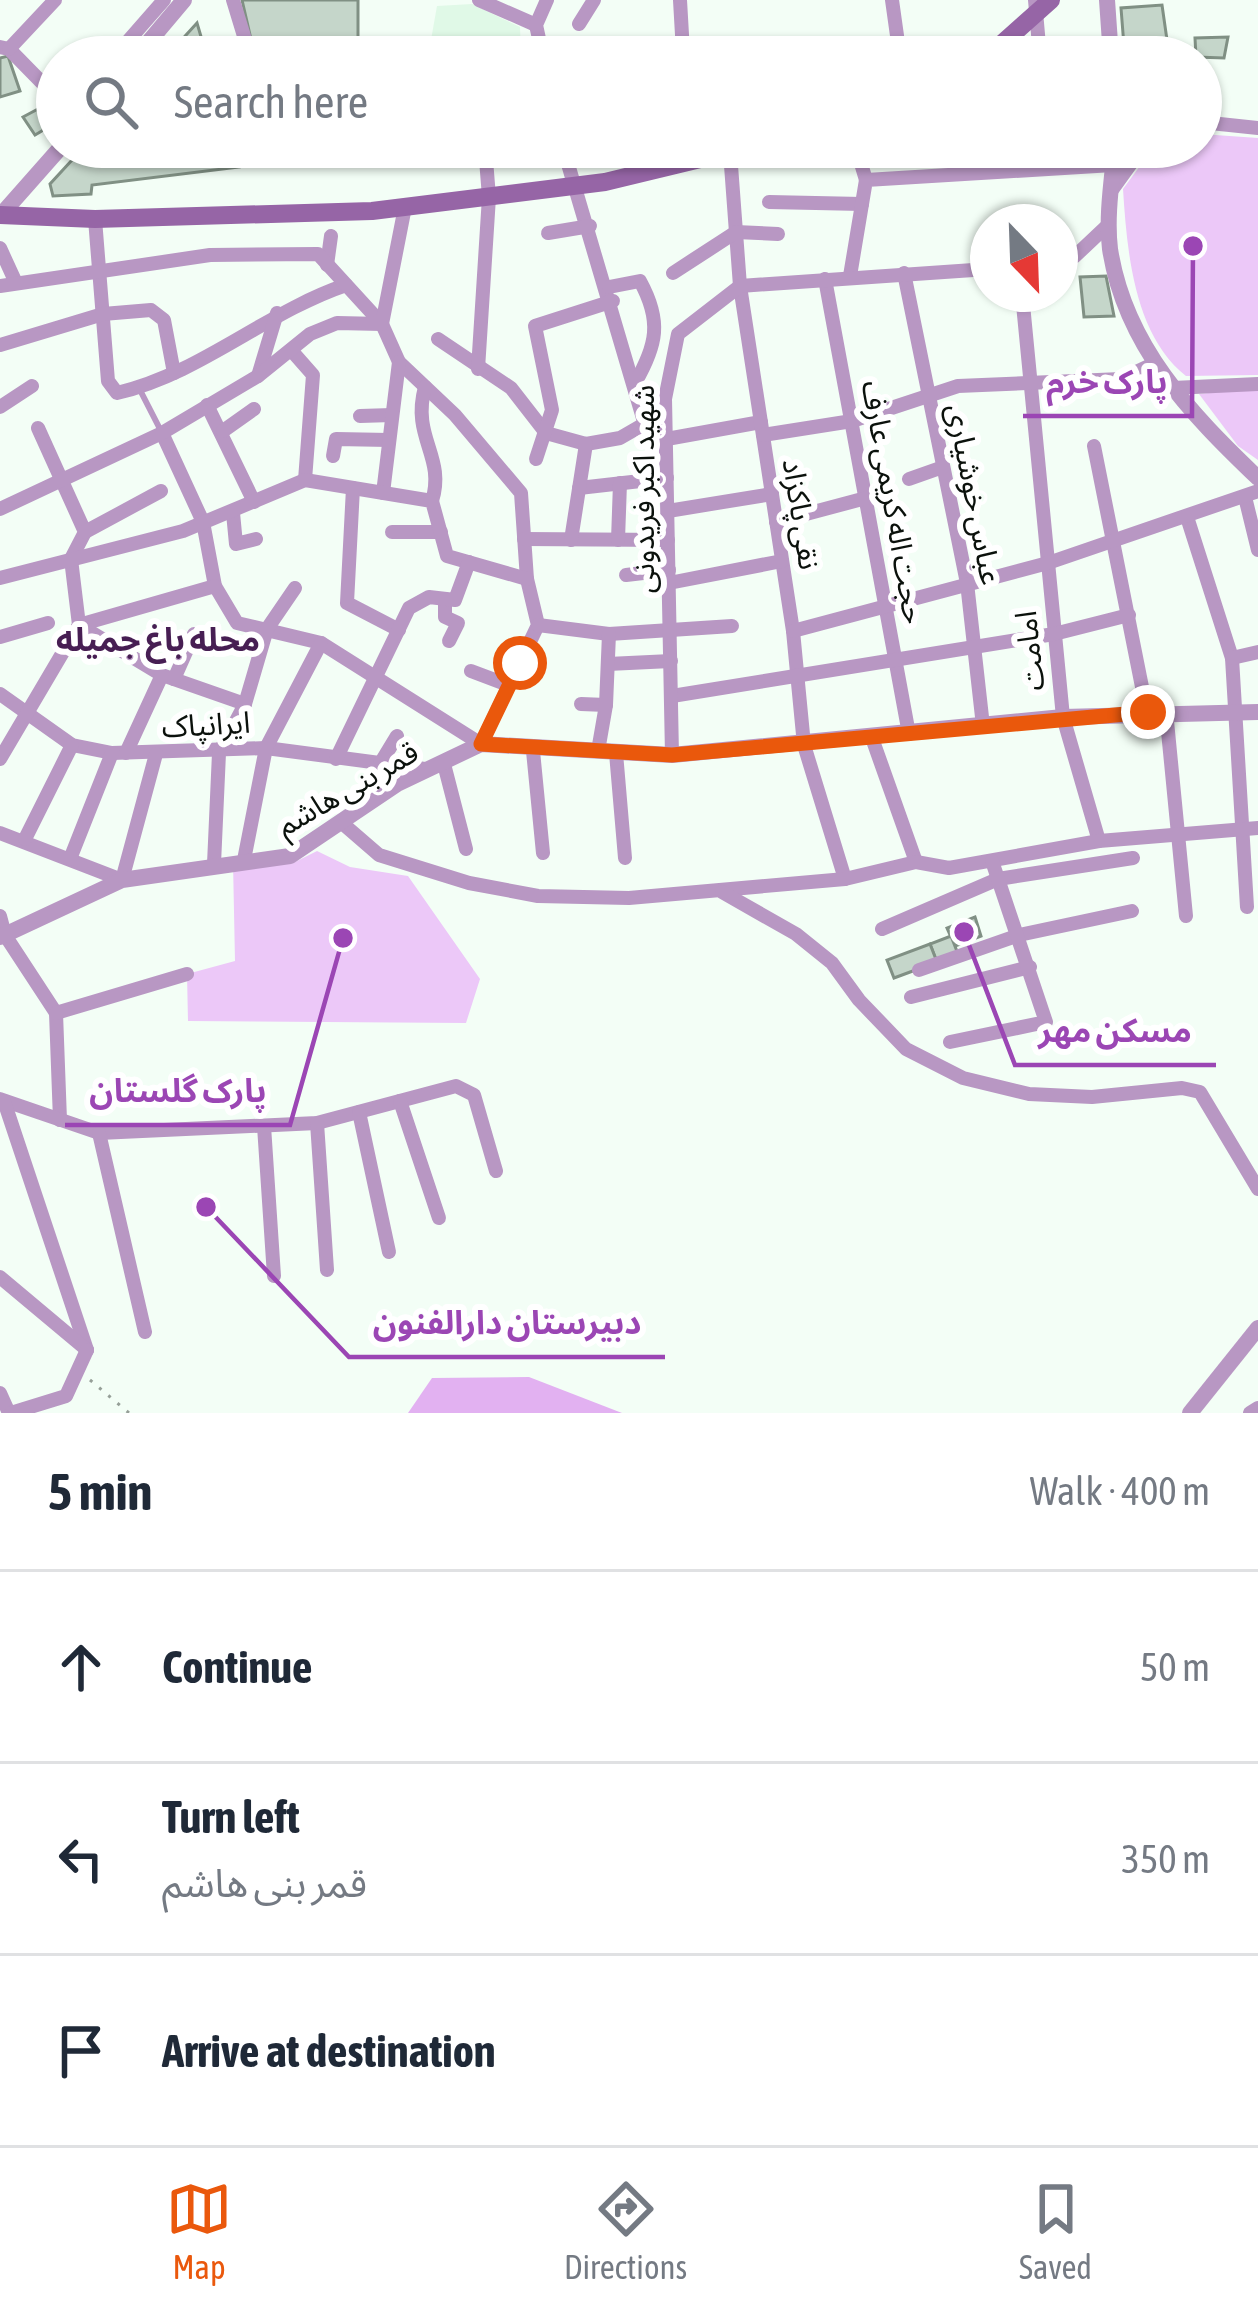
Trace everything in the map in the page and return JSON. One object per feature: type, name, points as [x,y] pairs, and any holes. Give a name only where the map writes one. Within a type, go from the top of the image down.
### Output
[{"type":"main road","points":[[1007,36],[1035,7],[1052,0]]},
{"type":"main road","points":[[1,216],[95,219],[404,207],[575,186],[655,168]]},
{"type":"street","points":[[36,78],[4,48],[55,0]]},
{"type":"street","points":[[132,36],[164,0]]},
{"type":"street","points":[[154,36],[184,0]]},
{"type":"street","points":[[233,0],[244,36]]},
{"type":"street","points":[[479,0],[536,25]]},
{"type":"street","points":[[538,36],[536,25],[547,0]]},
{"type":"street","points":[[579,24],[594,0]]},
{"type":"street","points":[[680,0],[682,36]]},
{"type":"street","points":[[892,0],[897,36]]},
{"type":"street","points":[[1107,0],[1110,36]]},
{"type":"street","points":[[1222,124],[1258,128]]},
{"type":"street","points":[[1,216],[43,168]]},
{"type":"street","points":[[478,369],[487,168]]},
{"type":"street","points":[[569,168],[611,294],[650,442],[851,421],[958,386],[1121,379],[1153,364]]},
{"type":"street","name":"نقی پاکزاد","points":[[739,168],[740,286],[793,631],[804,745],[844,879]]},
{"type":"street","points":[[850,277],[866,180],[862,168]]},
{"type":"street","points":[[866,180],[1004,168]]},
{"type":"street","points":[[1113,168],[1109,224],[1120,290],[1153,364],[1258,478]]},
{"type":"street","points":[[1112,190],[1128,168]]},
{"type":"street","points":[[769,202],[862,204]]},
{"type":"street","points":[[382,324],[404,207]]},
{"type":"street","points":[[95,219],[108,381],[118,393],[174,373],[277,313],[346,285]]},
{"type":"street","points":[[1078,253],[1109,224]]},
{"type":"street","points":[[548,233],[590,226]]},
{"type":"street","points":[[674,273],[736,232],[778,234]]},
{"type":"street","points":[[328,265],[331,236]]},
{"type":"street","points":[[0,248],[8,284],[209,255],[318,254],[382,324],[399,362],[520,493],[526,579],[538,625],[481,744]]},
{"type":"street","points":[[740,286],[970,270]]},
{"type":"street","name":"عباس خوشیاری","points":[[904,273],[968,583],[983,726]]},
{"type":"street","name":"حجت اله کریمی عارف","points":[[825,279],[909,734]]},
{"type":"street","points":[[536,459],[552,410],[535,326],[640,281],[653,304],[658,327],[652,355],[635,383]]},
{"type":"street","name":"شهید اکبر فریدونی","points":[[672,755],[665,400],[678,334],[740,286]]},
{"type":"street","points":[[0,345],[103,314],[151,310],[164,320],[174,373]]},
{"type":"street","name":"امامت","points":[[1024,312],[1063,717],[1099,841]]},
{"type":"street","points":[[258,376],[277,313]]},
{"type":"street","points":[[0,509],[162,433],[337,323],[382,324]]},
{"type":"street","points":[[438,340],[511,388],[546,434],[586,444],[620,438],[646,423]]},
{"type":"street","points":[[291,350],[313,375],[305,480]]},
{"type":"street","points":[[383,493],[399,362]]},
{"type":"street","points":[[1173,388],[1258,384]]},
{"type":"street","points":[[0,407],[32,386]]},
{"type":"street","points":[[425,387],[418,415],[438,480],[432,501],[447,556],[526,579]]},
{"type":"street","points":[[207,405],[254,502]]},
{"type":"street","points":[[223,431],[254,409]]},
{"type":"street","points":[[360,416],[392,415]]},
{"type":"street","points":[[38,428],[85,532]]},
{"type":"street","points":[[162,433],[203,522],[215,586],[237,623],[321,643],[481,744],[532,751],[672,755],[1063,717],[1156,711],[1258,712]]},
{"type":"street","points":[[333,456],[336,439],[389,440]]},
{"type":"street","points":[[571,539],[586,444]]},
{"type":"street","points":[[1094,446],[1181,831],[1186,916]]},
{"type":"street","points":[[909,479],[943,467]]},
{"type":"street","points":[[579,488],[667,478]]},
{"type":"street","points":[[0,578],[232,513],[305,480],[432,501]]},
{"type":"street","points":[[618,540],[620,483]]},
{"type":"street","points":[[353,488],[346,603],[399,631]]},
{"type":"street","points":[[0,759],[79,625],[71,559],[85,532],[160,490]]},
{"type":"street","points":[[668,511],[772,494]]},
{"type":"street","points":[[793,631],[885,602],[1048,563],[1251,494],[1258,550]]},
{"type":"street","points":[[776,522],[866,498]]},
{"type":"street","points":[[232,513],[236,544],[256,539]]},
{"type":"street","points":[[1187,517],[1232,658],[1250,828],[1247,907]]},
{"type":"street","points":[[392,532],[441,532]]},
{"type":"street","points":[[524,539],[668,540]]},
{"type":"street","points":[[626,575],[669,577],[782,561]]},
{"type":"street","points":[[336,759],[409,608],[430,597],[455,600],[469,562]]},
{"type":"street","points":[[79,625],[215,586]]},
{"type":"street","points":[[214,864],[219,752],[245,704],[267,629],[295,588]]},
{"type":"street","points":[[445,599],[445,617],[458,623],[449,641]]},
{"type":"street","points":[[672,696],[1054,634],[1129,615]]},
{"type":"street","points":[[0,652],[7,636],[48,622]]},
{"type":"street","points":[[79,625],[168,677],[245,704]]},
{"type":"street","points":[[538,625],[609,634],[732,626]]},
{"type":"street","points":[[70,859],[119,753],[194,634]]},
{"type":"street","points":[[609,634],[607,752],[625,858]]},
{"type":"street","points":[[244,860],[266,748],[321,643]]},
{"type":"street","points":[[1232,658],[1258,652]]},
{"type":"street","points":[[608,664],[671,661]]},
{"type":"street","points":[[471,670],[508,685]]},
{"type":"street","name":"ایرانپاک","points":[[0,694],[72,745],[119,753],[266,748],[437,767]]},
{"type":"street","points":[[581,704],[606,706]]},
{"type":"street","points":[[380,764],[398,736]]},
{"type":"street","points":[[872,738],[916,862]]},
{"type":"street","name":"قمر بنی هاشم","points":[[3,936],[122,880],[290,856],[398,784],[481,744]]},
{"type":"street","points":[[25,839],[72,745]]},
{"type":"street","points":[[532,751],[543,853]]},
{"type":"street","points":[[0,833],[122,880],[155,754]]},
{"type":"street","points":[[437,767],[466,849]]},
{"type":"street","points":[[342,823],[380,855],[469,883],[538,896],[722,892],[844,879],[916,862],[949,868],[1099,841],[1250,828]]},
{"type":"street","points":[[882,929],[998,879],[1133,858]]},
{"type":"street","points":[[950,1042],[1046,1022],[992,861]]},
{"type":"street","points":[[722,892],[814,949],[906,1049],[963,1078],[1029,1094],[1092,1097],[1182,1088],[1200,1092],[1258,1189]]},
{"type":"street","points":[[919,970],[1018,935],[1132,911]]},
{"type":"street","points":[[0,916],[3,936],[56,1013],[60,1120]]},
{"type":"street","points":[[911,997],[1030,967]]},
{"type":"street","points":[[56,1013],[187,974]]},
{"type":"street","points":[[2,1100],[98,1133],[317,1123],[456,1086],[474,1095],[496,1171]]},
{"type":"street","points":[[0,1393],[10,1413],[66,1396],[87,1350],[2,1100]]},
{"type":"street","points":[[400,1101],[440,1218]]},
{"type":"street","points":[[359,1112],[389,1252]]},
{"type":"street","points":[[317,1123],[327,1270]]},
{"type":"street","points":[[264,1126],[274,1276]]},
{"type":"street","points":[[98,1133],[145,1332]]},
{"type":"street","points":[[0,1277],[87,1350]]},
{"type":"street","points":[[1190,1413],[1258,1328]]},
{"type":"street","points":[[1250,1413],[1258,1408]]},
{"type":"lane","points":[[139,388],[162,433]]},
{"type":"path","points":[[77,1372],[113,1394],[129,1413]]},
{"type":"shaded area","points":[[472,4],[520,27],[520,36],[432,36],[437,6]]},
{"type":"shaded area","points":[[1222,135],[1258,138],[1258,375],[1186,376],[1169,359],[1136,291],[1123,189],[1138,168],[1222,168]]},
{"type":"shaded area","points":[[1258,388],[1258,460],[1238,446],[1199,394]]},
{"type":"shaded area","points":[[317,851],[350,867],[408,876],[480,979],[466,1023],[188,1021],[187,974],[235,961],[233,862],[291,864]]},
{"type":"shaded area","points":[[529,1377],[622,1413],[408,1413],[432,1378]]},
{"type":"building","points":[[242,0],[358,0],[358,36],[250,36]]},
{"type":"building","points":[[1162,5],[1166,36],[1123,36],[1121,8]]},
{"type":"building","points":[[197,23],[201,36],[185,36]]},
{"type":"building","points":[[8,56],[20,91],[0,97],[0,58]]},
{"type":"building","points":[[36,110],[36,134],[35,135],[23,117]]},
{"type":"building","points":[[65,168],[231,168],[92,185],[91,194],[53,196],[50,184]]},
{"type":"building","points":[[1106,276],[1114,316],[1084,317],[1080,277]]},
{"type":"building","points":[[975,917],[981,936],[955,946],[947,928]]},
{"type":"building","points":[[951,936],[958,954],[937,962],[930,944]]},
{"type":"building","points":[[930,944],[937,962],[894,978],[887,960]]},
{"type":"place","name":"پارک خرم","points":[[1193,246]]},
{"type":"place","name":"مسکن مهر","points":[[964,932]]},
{"type":"place","name":"پارک گلستان","points":[[343,938]]},
{"type":"place","name":"دبیرستان دارالفنون","points":[[206,1207]]},
{"type":"district","name":"محله باغ‌ جمیله","points":[[158,639]]},
{"type":"route","points":[[520,663],[481,744],[532,751],[672,755],[1148,712]]}]
